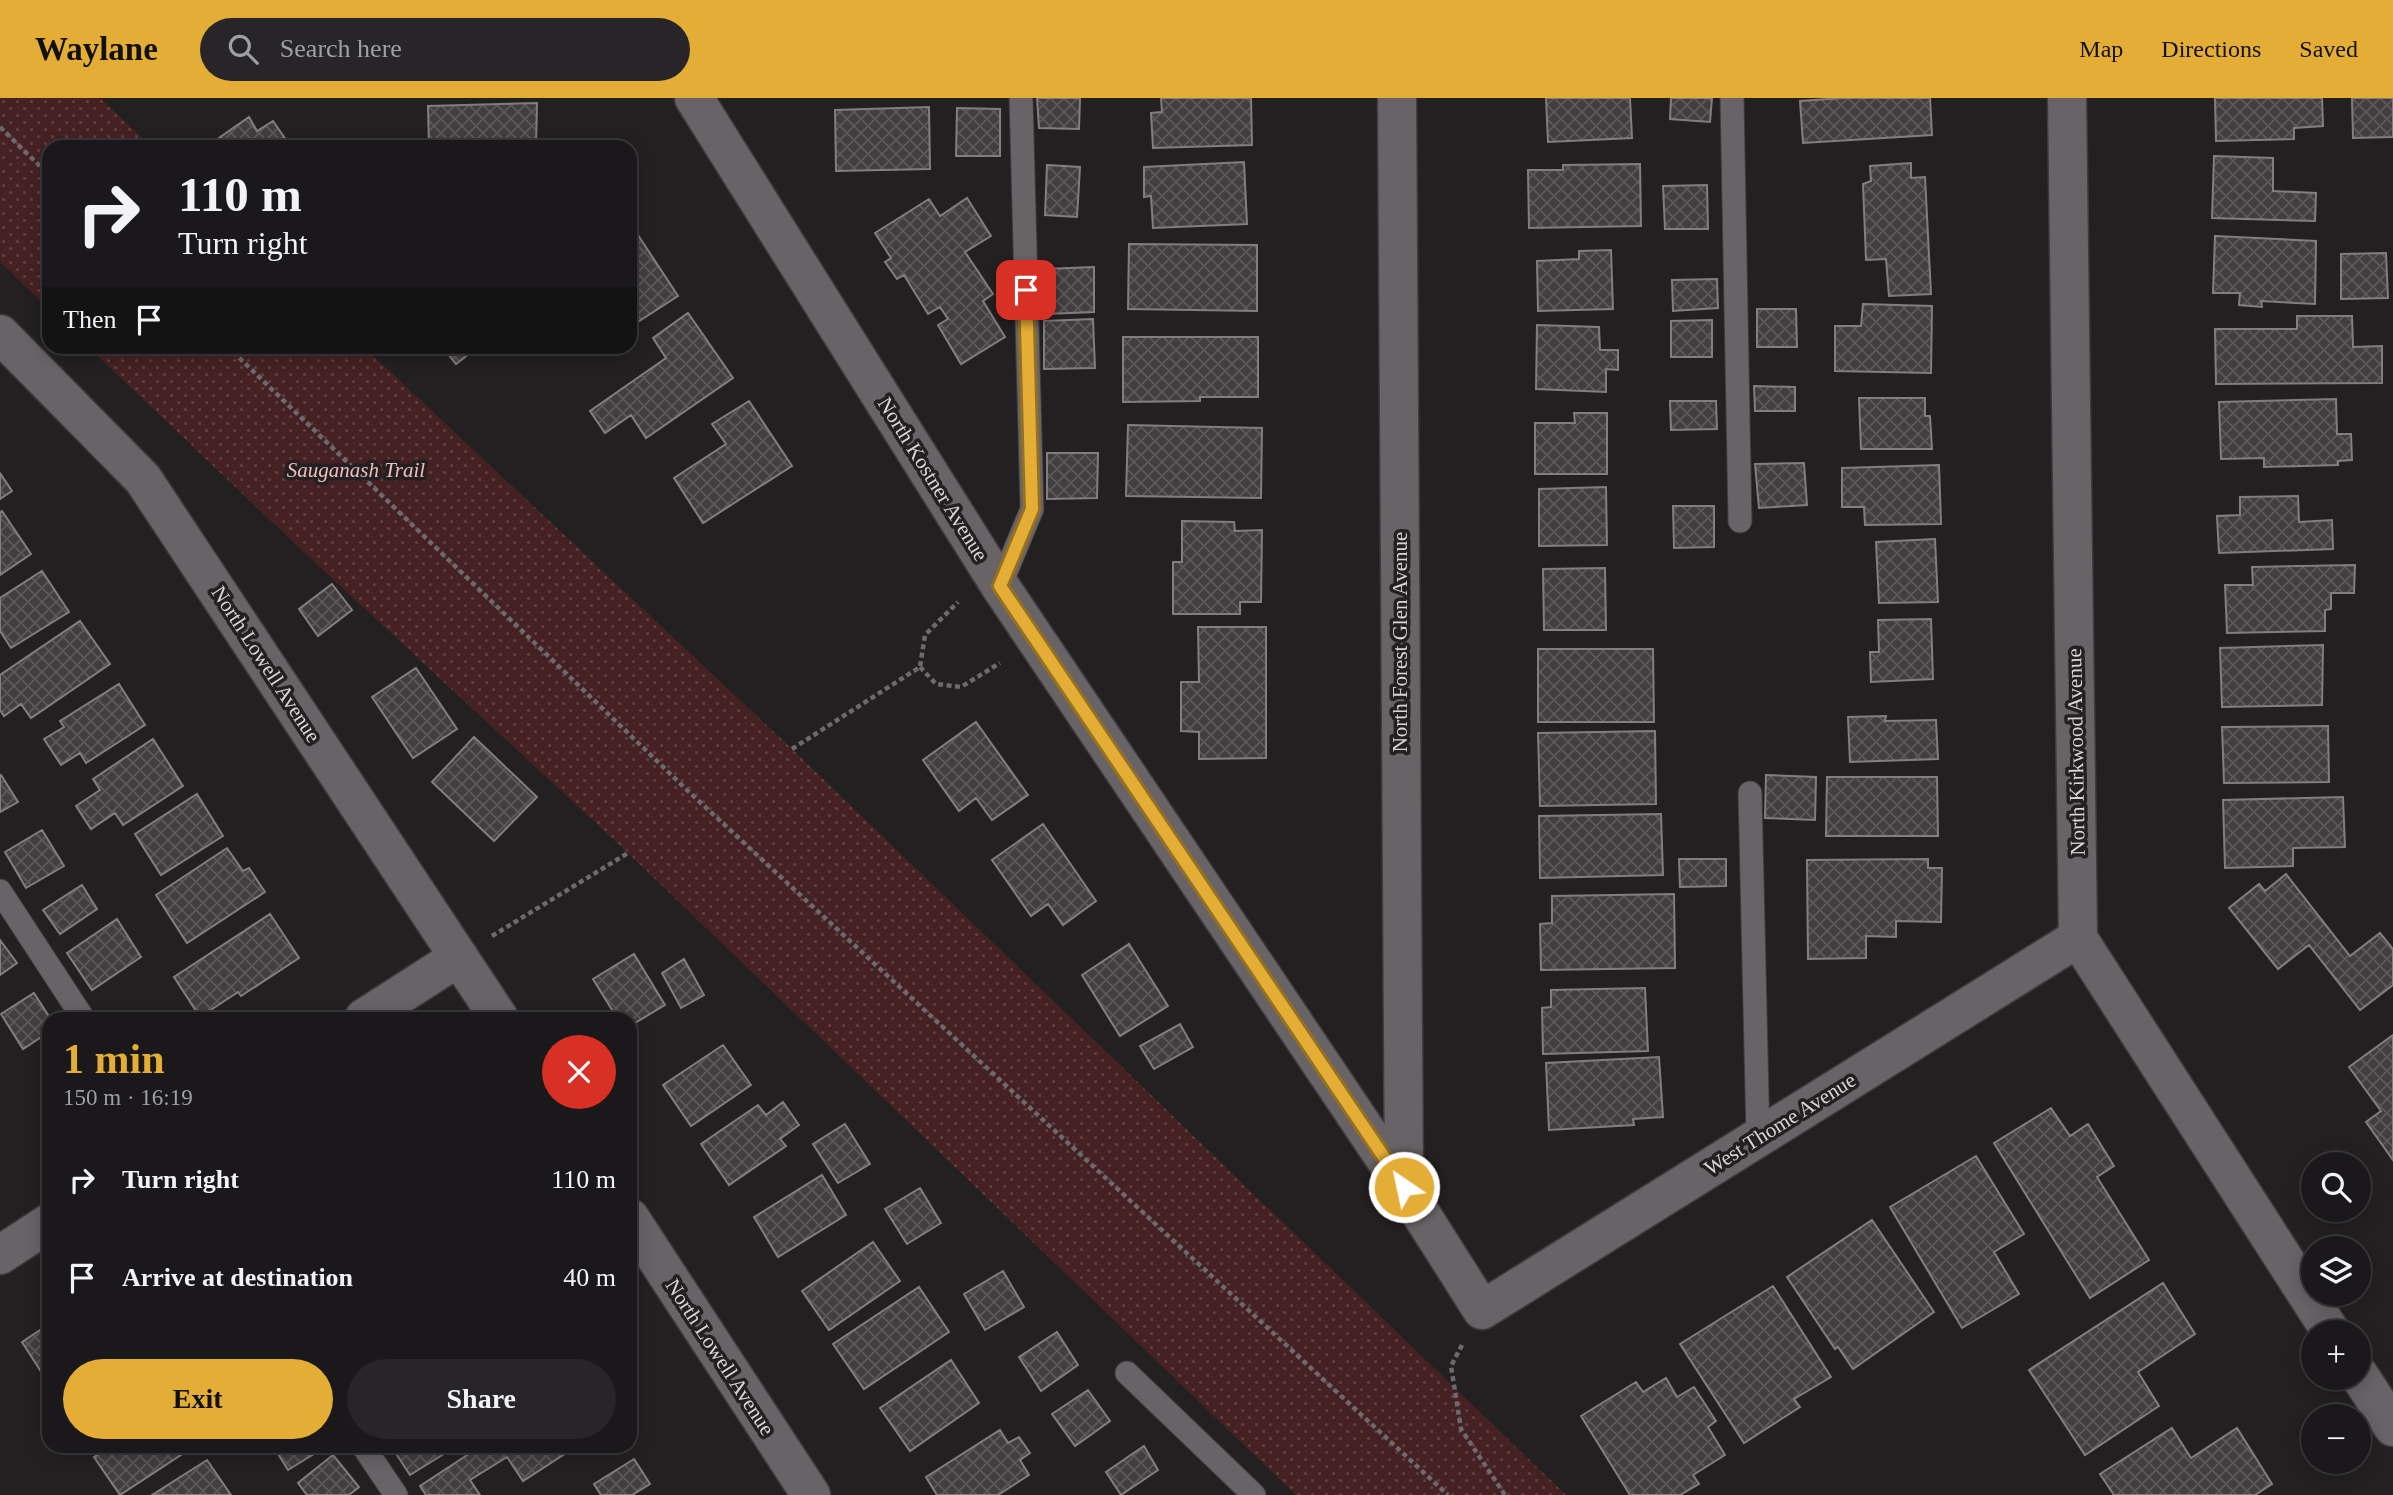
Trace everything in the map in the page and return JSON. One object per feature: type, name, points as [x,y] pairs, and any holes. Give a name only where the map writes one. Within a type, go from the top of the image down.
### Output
[{"type":"street","name":"North Kostner Avenue","points":[[694,98],[1000,586],[1404,1187],[1482,1310]]},
{"type":"street","name":"North Forest Glen Avenue","points":[[1397,98],[1404,1187]]},
{"type":"street","name":"North Kirkwood Avenue","points":[[2067,98],[2078,938]]},
{"type":"street","name":"North Lowell Avenue","points":[[0,334],[144,478],[495,1012]]},
{"type":"street","name":"West Thome Avenue","points":[[1482,1310],[2078,938]]},
{"type":"street","points":[[2078,938],[2324,1320]]},
{"type":"street","points":[[373,1012],[459,957]]},
{"type":"street","points":[[0,1255],[42,1228]]},
{"type":"street","name":"North Lowell Avenue","points":[[637,1229],[811,1495]]},
{"type":"street","points":[[2369,1390],[2393,1425]]},
{"type":"lane","points":[[1000,586],[1032,509],[1021,98]]},
{"type":"lane","points":[[1732,98],[1740,521]]},
{"type":"lane","points":[[1750,793],[1758,1138]]},
{"type":"lane","points":[[0,891],[79,1012]]},
{"type":"lane","points":[[1127,1373],[1254,1495]]},
{"type":"lane","points":[[368,1453],[396,1495]]},
{"type":"path","points":[[0,127],[42,167]]},
{"type":"path","points":[[236,354],[688,791],[1448,1495]]},
{"type":"path","points":[[792,748],[920,667],[925,635],[958,602]]},
{"type":"path","points":[[920,667],[936,684],[961,687],[1000,663]]},
{"type":"path","points":[[459,957],[628,853]]},
{"type":"path","points":[[1482,1310],[1451,1366],[1461,1429],[1505,1495]]},
{"type":"green space","points":[[0,98],[100,98],[145,140],[42,140],[42,302],[0,262]]},
{"type":"green space","name":"Sauganash Trail","points":[[95,354],[371,354],[792,749],[1566,1495],[1296,1495],[628,853]]},
{"type":"building","points":[[1037,98],[1080,98],[1079,129],[1039,128]]},
{"type":"building","points":[[1161,98],[1251,98],[1252,145],[1153,148],[1151,113],[1162,112]]},
{"type":"building","points":[[1546,98],[1630,98],[1632,138],[1548,142]]},
{"type":"building","points":[[1671,98],[1712,98],[1710,122],[1670,119]]},
{"type":"building","points":[[1930,98],[1932,135],[1803,143],[1800,101]]},
{"type":"building","points":[[2215,98],[2322,98],[2323,126],[2294,128],[2294,139],[2216,141]]},
{"type":"building","points":[[2352,98],[2393,98],[2393,137],[2353,138]]},
{"type":"building","points":[[537,103],[536,140],[429,140],[428,106]]},
{"type":"building","points":[[929,107],[930,169],[836,171],[835,110]]},
{"type":"building","points":[[957,108],[1000,109],[1000,156],[956,156]]},
{"type":"building","points":[[249,117],[257,131],[273,121],[286,140],[216,140]]},
{"type":"building","points":[[2214,156],[2273,158],[2273,191],[2316,193],[2315,221],[2212,218]]},
{"type":"building","points":[[1244,162],[1247,224],[1153,228],[1151,196],[1144,197],[1144,167]]},
{"type":"building","points":[[1911,163],[1911,178],[1925,177],[1931,294],[1889,296],[1886,259],[1866,260],[1863,184],[1871,181],[1870,166]]},
{"type":"building","points":[[1640,164],[1641,226],[1529,228],[1528,170],[1563,170],[1563,165]]},
{"type":"building","points":[[1047,165],[1080,167],[1077,217],[1045,215]]},
{"type":"building","points":[[1707,185],[1708,229],[1665,229],[1663,186]]},
{"type":"building","points":[[967,198],[991,236],[965,252],[993,294],[983,301],[1005,337],[961,364],[938,325],[948,319],[940,307],[928,314],[904,275],[897,279],[885,262],[891,258],[875,233],[929,199],[940,216]]},
{"type":"building","points":[[637,234],[678,296],[637,322]]},
{"type":"building","points":[[2215,236],[2316,241],[2315,304],[2261,301],[2262,307],[2239,305],[2240,293],[2213,293]]},
{"type":"building","points":[[1129,244],[1257,245],[1257,311],[1128,309]]},
{"type":"building","points":[[1611,250],[1613,309],[1538,311],[1537,261],[1579,259],[1579,251]]},
{"type":"building","points":[[2386,253],[2388,298],[2341,299],[2341,254]]},
{"type":"building","points":[[1094,267],[1094,312],[1046,314],[1045,269]]},
{"type":"building","points":[[1717,279],[1718,308],[1673,311],[1672,280]]},
{"type":"building","points":[[1863,304],[1932,306],[1931,373],[1835,371],[1835,326],[1861,326]]},
{"type":"building","points":[[1757,309],[1796,309],[1797,347],[1757,347]]},
{"type":"building","points":[[688,313],[733,378],[646,438],[631,415],[605,433],[590,411],[666,358],[653,338]]},
{"type":"building","points":[[2297,316],[2352,316],[2353,347],[2382,346],[2382,383],[2216,384],[2215,329],[2297,329]]},
{"type":"building","points":[[1093,319],[1095,368],[1044,369],[1044,321]]},
{"type":"building","points":[[1712,320],[1712,357],[1671,357],[1671,321]]},
{"type":"building","points":[[1537,325],[1599,327],[1600,350],[1618,350],[1618,370],[1606,369],[1606,392],[1536,389]]},
{"type":"building","points":[[1123,337],[1258,337],[1258,397],[1200,397],[1200,401],[1123,402]]},
{"type":"building","points":[[448,354],[469,354],[456,364]]},
{"type":"building","points":[[1754,386],[1795,387],[1795,411],[1755,411]]},
{"type":"building","points":[[1859,398],[1925,398],[1925,416],[1930,416],[1932,449],[1861,449]]},
{"type":"building","points":[[2336,399],[2337,434],[2351,434],[2352,460],[2338,461],[2338,465],[2264,467],[2264,458],[2221,459],[2219,402]]},
{"type":"building","points":[[749,401],[792,466],[703,523],[674,478],[726,444],[712,424]]},
{"type":"building","points":[[1670,401],[1716,401],[1717,429],[1671,430]]},
{"type":"building","points":[[1574,413],[1607,413],[1607,474],[1535,474],[1535,423],[1575,423]]},
{"type":"building","points":[[1128,425],[1262,428],[1261,498],[1126,496]]},
{"type":"building","points":[[1047,453],[1098,453],[1097,498],[1047,499]]},
{"type":"building","points":[[1804,463],[1807,505],[1759,508],[1755,464]]},
{"type":"building","points":[[1939,465],[1941,524],[1865,525],[1864,507],[1842,507],[1842,468]]},
{"type":"building","points":[[0,473],[12,491],[0,499]]},
{"type":"building","points":[[1606,487],[1607,545],[1539,546],[1539,489]]},
{"type":"building","points":[[2298,496],[2299,522],[2332,520],[2333,549],[2219,553],[2217,516],[2240,515],[2240,497]]},
{"type":"building","points":[[1673,506],[1714,506],[1714,547],[1674,548]]},
{"type":"building","points":[[2,511],[31,554],[0,575],[0,513]]},
{"type":"building","points":[[1182,521],[1234,522],[1235,531],[1262,530],[1261,602],[1240,602],[1240,614],[1173,614],[1173,562],[1182,562]]},
{"type":"building","points":[[1935,539],[1938,602],[1879,603],[1876,542]]},
{"type":"building","points":[[2355,565],[2354,593],[2331,593],[2331,609],[2325,610],[2325,631],[2227,633],[2225,585],[2253,585],[2252,567]]},
{"type":"building","points":[[1605,568],[1606,630],[1544,630],[1543,569]]},
{"type":"building","points":[[42,571],[69,612],[11,648],[0,631],[0,598]]},
{"type":"building","points":[[332,584],[352,610],[318,636],[299,609]]},
{"type":"building","points":[[1931,619],[1933,679],[1871,682],[1870,652],[1879,652],[1878,620]]},
{"type":"building","points":[[80,621],[110,664],[31,718],[21,704],[4,716],[0,710],[0,675]]},
{"type":"building","points":[[1198,627],[1266,627],[1266,758],[1199,759],[1199,732],[1181,731],[1181,682],[1199,682]]},
{"type":"building","points":[[2323,645],[2322,705],[2222,707],[2220,648]]},
{"type":"building","points":[[1538,649],[1653,649],[1654,722],[1538,722]]},
{"type":"building","points":[[416,668],[457,729],[413,758],[372,697]]},
{"type":"building","points":[[119,684],[145,725],[86,763],[80,753],[61,765],[44,739],[64,727],[60,721]]},
{"type":"building","points":[[1886,716],[1885,721],[1936,720],[1938,759],[1850,762],[1848,717]]},
{"type":"building","points":[[976,722],[1028,795],[992,820],[976,798],[959,811],[923,760]]},
{"type":"building","points":[[2328,726],[2329,782],[2224,783],[2222,727]]},
{"type":"building","points":[[1655,731],[1656,804],[1540,806],[1538,733]]},
{"type":"building","points":[[474,737],[537,797],[494,841],[432,782]]},
{"type":"building","points":[[153,739],[183,786],[123,825],[115,813],[91,829],[76,806],[100,790],[93,779]]},
{"type":"building","points":[[1766,775],[1816,777],[1815,820],[1765,818]]},
{"type":"building","points":[[0,776],[18,802],[0,812]]},
{"type":"building","points":[[1827,777],[1937,777],[1938,836],[1826,836]]},
{"type":"building","points":[[197,794],[223,836],[161,875],[135,834]]},
{"type":"building","points":[[2343,797],[2345,847],[2293,848],[2293,866],[2225,868],[2223,800]]},
{"type":"building","points":[[1661,814],[1663,875],[1540,878],[1539,816]]},
{"type":"building","points":[[1043,824],[1096,901],[1063,925],[1048,904],[1031,916],[992,860]]},
{"type":"building","points":[[42,830],[64,866],[26,888],[5,852]]},
{"type":"building","points":[[227,848],[243,871],[249,868],[265,892],[187,943],[156,895]]},
{"type":"building","points":[[1679,859],[1726,859],[1726,886],[1680,887]]},
{"type":"building","points":[[1928,859],[1928,868],[1942,868],[1941,922],[1896,921],[1896,937],[1866,936],[1866,958],[1808,959],[1807,860]]},
{"type":"building","points":[[2286,874],[2350,956],[2380,933],[2393,949],[2393,985],[2360,1010],[2309,945],[2278,969],[2229,908],[2259,884],[2265,891]]},
{"type":"building","points":[[82,885],[97,909],[60,934],[43,910]]},
{"type":"building","points":[[1674,894],[1675,968],[1541,970],[1540,924],[1552,923],[1552,896]]},
{"type":"building","points":[[270,914],[299,958],[241,996],[238,992],[208,1012],[197,1012],[174,977]]},
{"type":"building","points":[[117,919],[141,957],[92,990],[67,953]]},
{"type":"building","points":[[0,940],[17,963],[0,975]]},
{"type":"building","points":[[1129,944],[1168,1006],[1120,1036],[1082,975]]},
{"type":"building","points":[[634,954],[665,1005],[637,1022],[637,1012],[613,1012],[593,979]]},
{"type":"building","points":[[684,959],[704,995],[681,1008],[662,973]]},
{"type":"building","points":[[1645,988],[1648,1051],[1543,1054],[1542,1008],[1551,1007],[1551,990]]},
{"type":"building","points":[[34,993],[46,1012],[42,1012],[42,1037],[23,1049],[1,1014]]},
{"type":"building","points":[[1180,1024],[1193,1047],[1154,1069],[1140,1046]]},
{"type":"building","points":[[2393,1035],[2393,1160],[2366,1122],[2381,1111],[2349,1067]]},
{"type":"building","points":[[723,1045],[751,1085],[691,1126],[663,1085]]},
{"type":"building","points":[[1659,1057],[1663,1117],[1633,1119],[1634,1125],[1549,1130],[1546,1063]]},
{"type":"building","points":[[783,1102],[799,1125],[780,1139],[786,1146],[729,1185],[701,1144],[758,1105],[766,1115]]},
{"type":"building","points":[[2051,1108],[2070,1136],[2088,1124],[2114,1166],[2097,1177],[2149,1260],[2090,1298],[1994,1143]]},
{"type":"building","points":[[845,1124],[870,1164],[838,1183],[813,1144]]},
{"type":"building","points":[[1976,1156],[2024,1234],[1994,1252],[2019,1294],[1962,1328],[1890,1207]]},
{"type":"building","points":[[822,1175],[846,1215],[778,1257],[754,1217]]},
{"type":"building","points":[[920,1188],[941,1223],[907,1244],[885,1209]]},
{"type":"building","points":[[1872,1220],[1934,1312],[1853,1369],[1838,1347],[1835,1349],[1787,1277]]},
{"type":"building","points":[[873,1242],[900,1281],[829,1330],[802,1291]]},
{"type":"building","points":[[1003,1271],[1024,1307],[985,1330],[964,1294]]},
{"type":"building","points":[[2163,1283],[2195,1334],[2138,1372],[2159,1406],[2085,1455],[2029,1370]]},
{"type":"building","points":[[1773,1286],[1831,1377],[1794,1399],[1800,1407],[1744,1443],[1680,1344]]},
{"type":"building","points":[[919,1287],[949,1332],[864,1389],[833,1344]]},
{"type":"building","points":[[42,1329],[42,1373],[22,1342]]},
{"type":"building","points":[[1057,1332],[1078,1365],[1041,1391],[1019,1357]]},
{"type":"building","points":[[951,1360],[979,1403],[910,1451],[880,1408]]},
{"type":"building","points":[[1666,1378],[1677,1397],[1694,1387],[1716,1421],[1708,1427],[1725,1455],[1693,1475],[1699,1484],[1680,1495],[1630,1495],[1581,1416],[1636,1382],[1643,1392]]},
{"type":"building","points":[[1088,1390],[1110,1421],[1075,1446],[1052,1414]]},
{"type":"building","points":[[2172,1428],[2191,1458],[2237,1428],[2272,1484],[2255,1495],[2114,1495],[2100,1474]]},
{"type":"building","points":[[1000,1430],[1008,1443],[1019,1437],[1030,1453],[1020,1460],[1029,1475],[998,1495],[937,1495],[926,1477]]},
{"type":"building","points":[[1144,1446],[1158,1470],[1121,1495],[1106,1472]]},
{"type":"building","points":[[100,1453],[184,1453],[120,1495],[94,1457]]},
{"type":"building","points":[[277,1453],[316,1453],[288,1470]]},
{"type":"building","points":[[396,1453],[446,1453],[410,1475]]},
{"type":"building","points":[[470,1453],[566,1453],[523,1481],[507,1457],[470,1480],[480,1495],[426,1495],[420,1486]]},
{"type":"building","points":[[333,1455],[359,1487],[349,1495],[307,1495],[298,1483]]},
{"type":"building","points":[[634,1459],[650,1484],[632,1495],[601,1495],[594,1484]]},
{"type":"building","points":[[207,1460],[231,1495],[152,1495]]},
{"type":"route","points":[[1026,290],[1032,509],[1000,586],[1404,1187]]}]
